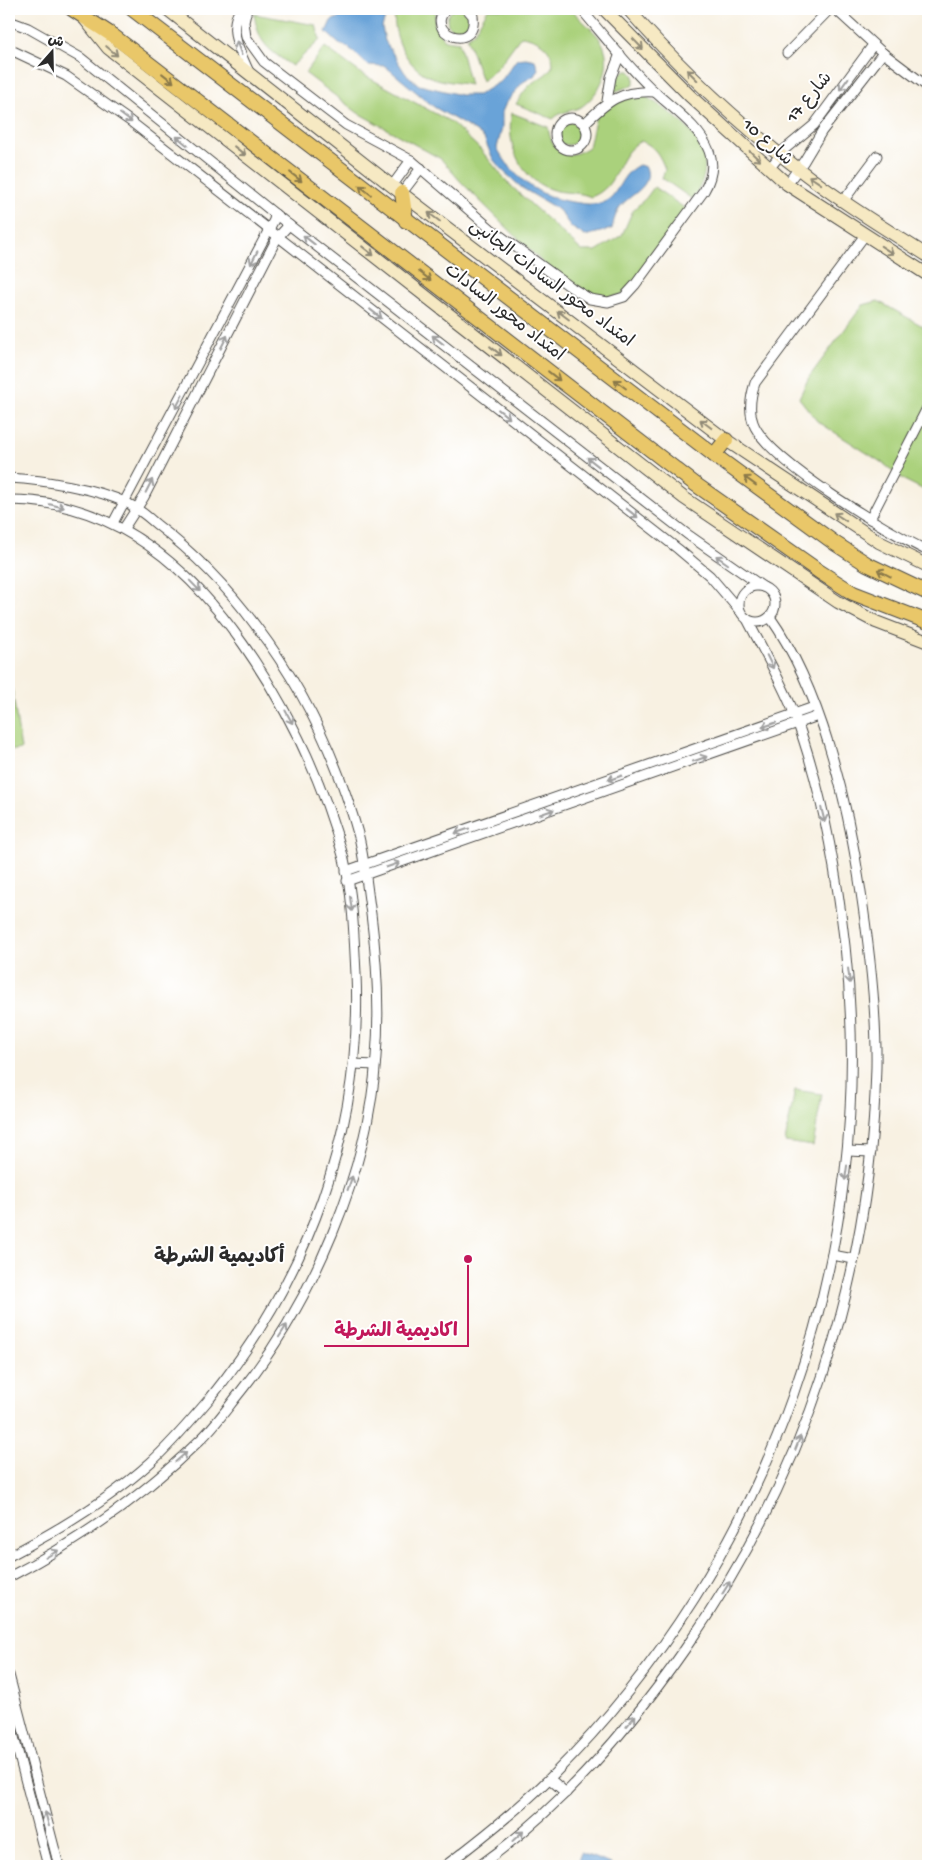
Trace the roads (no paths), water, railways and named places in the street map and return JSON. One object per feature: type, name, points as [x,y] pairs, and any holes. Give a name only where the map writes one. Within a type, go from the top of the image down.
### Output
[{"type":"main road","name":"امتداد محور السادات","points":[[132,9],[406,221],[714,455],[844,549],[900,581],[928,593]]},
{"type":"main road","name":"امتداد محور السادات","points":[[76,11],[120,41],[695,484],[853,593],[928,622]]},
{"type":"main road","points":[[397,190],[406,221]]},
{"type":"main road","points":[[714,455],[726,440]]},
{"type":"street","name":"امتداد محور السادات الجانبى","points":[[167,9],[397,190],[726,440],[879,542],[928,566]]},
{"type":"street","points":[[241,9],[235,18],[235,34],[251,77]]},
{"type":"street","points":[[247,9],[244,22],[246,37],[264,62],[346,126],[411,160],[491,229],[572,288],[600,302],[624,297],[636,285],[699,198],[711,176],[711,158],[704,142],[675,108],[654,92],[581,9]]},
{"type":"street","points":[[447,9],[441,17],[441,24],[443,30],[454,38],[467,34],[472,29],[473,16],[469,9]]},
{"type":"street","name":"شارع 10","points":[[604,9],[690,96],[787,184],[928,275]]},
{"type":"street","name":"شارع 10","points":[[628,9],[704,86],[780,155],[928,256]]},
{"type":"street","points":[[787,53],[830,9]]},
{"type":"street","points":[[834,9],[873,45],[928,87]]},
{"type":"street","points":[[76,11],[108,48],[684,498],[838,602],[883,625],[928,642]]},
{"type":"street","points":[[9,21],[28,28],[81,58],[289,225],[687,534],[772,594],[775,600],[770,617],[758,622],[747,619]]},
{"type":"street","name":"شارع 17","points":[[769,169],[780,155],[814,125],[873,45]]},
{"type":"street","points":[[9,49],[42,63],[98,97],[678,549],[710,576],[747,619],[796,721],[834,858],[851,999],[853,1060],[848,1151],[832,1255],[800,1380],[769,1458],[739,1522],[699,1592],[651,1660],[597,1729],[550,1779],[493,1829],[445,1866]]},
{"type":"street","name":"شارع 17","points":[[787,184],[822,131],[883,53]]},
{"type":"street","points":[[607,101],[611,77],[620,54]]},
{"type":"street","points":[[584,124],[607,101],[630,93],[654,92]]},
{"type":"street","points":[[844,200],[877,156]]},
{"type":"street","points":[[397,190],[411,160]]},
{"type":"street","points":[[397,190],[421,168]]},
{"type":"street","points":[[113,523],[268,231],[275,214]]},
{"type":"street","points":[[124,528],[278,238],[289,225]]},
{"type":"street","points":[[865,235],[755,383],[750,398],[750,413],[756,428],[777,452],[806,476],[870,519],[928,551]]},
{"type":"street","points":[[870,519],[928,406]]},
{"type":"street","points":[[9,478],[67,486],[125,502],[136,508],[188,550],[227,590],[265,637],[299,690],[325,740],[342,784],[360,840],[376,952],[376,1065],[353,1177],[325,1254],[289,1321],[258,1369],[202,1438],[135,1498],[99,1525],[9,1577]]},
{"type":"street","points":[[9,500],[52,504],[124,528],[162,556],[206,597],[228,622],[267,679],[298,733],[327,803],[346,871],[354,928],[357,1006],[354,1064],[347,1112],[323,1202],[298,1263],[271,1312],[239,1362],[197,1414],[151,1462],[91,1508],[46,1537],[9,1556]]},
{"type":"street","points":[[740,610],[740,598],[746,589],[758,586],[763,587]]},
{"type":"street","points":[[479,1866],[505,1848],[566,1793],[615,1741],[657,1689],[711,1612],[755,1538],[789,1464],[821,1384],[845,1306],[871,1152],[876,1064],[864,913],[854,842],[840,788],[816,712],[789,648],[770,617]]},
{"type":"street","points":[[347,882],[796,721],[816,712]]},
{"type":"street","points":[[346,871],[796,721]]},
{"type":"street","points":[[354,1064],[376,1065]]},
{"type":"street","points":[[848,1151],[871,1152]]},
{"type":"street","points":[[832,1255],[854,1259]]},
{"type":"street","points":[[9,1675],[59,1866]]},
{"type":"street","points":[[9,1718],[48,1866]]},
{"type":"street","points":[[550,1779],[566,1793]]},
{"type":"water","points":[[357,9],[388,9],[382,27],[385,41],[405,73],[419,85],[461,95],[478,95],[501,81],[517,59],[535,60],[538,69],[534,76],[523,82],[506,103],[502,112],[502,128],[497,148],[519,177],[538,191],[548,196],[585,204],[598,204],[611,198],[628,173],[639,165],[646,167],[646,181],[638,191],[622,204],[612,229],[585,236],[571,227],[559,210],[522,188],[501,169],[493,159],[484,138],[434,107],[385,66],[368,65],[348,47],[339,44],[326,32],[331,21]]},
{"type":"water","points":[[581,1853],[611,1864],[610,1866],[576,1866]]},
{"type":"place","name":"اكاديمية الشرطة","points":[[468,1259]]},
{"type":"district","name":"أكاديمية الشرطة","points":[[219,1258]]}]
